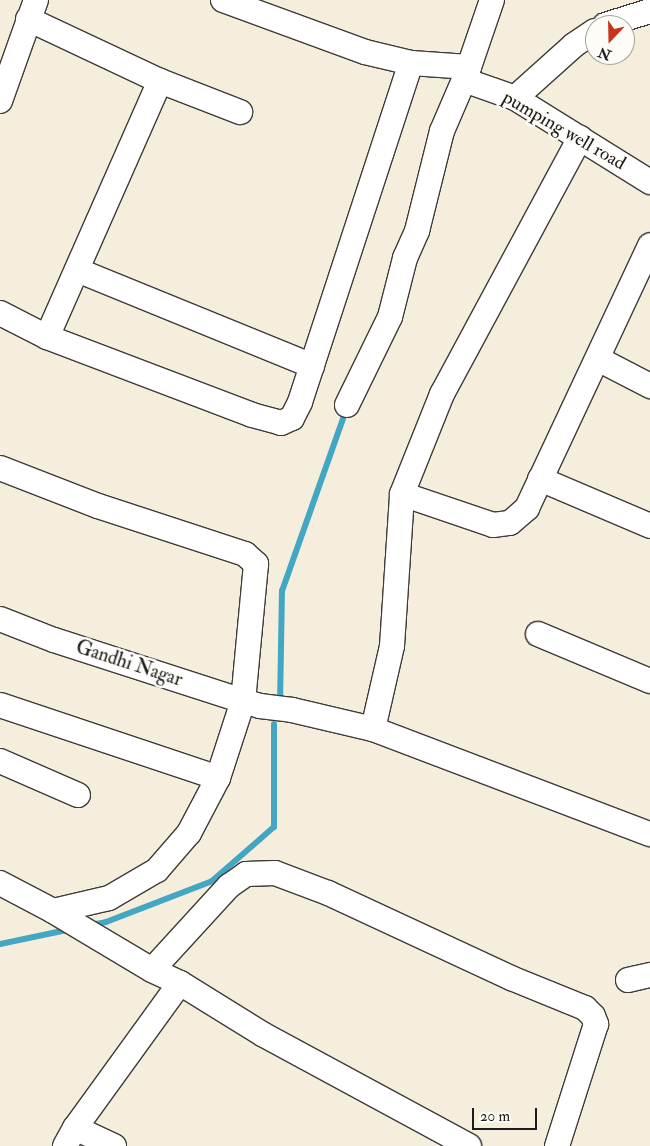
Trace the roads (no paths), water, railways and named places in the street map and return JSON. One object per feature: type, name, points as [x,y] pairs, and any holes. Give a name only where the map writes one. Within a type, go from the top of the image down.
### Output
[{"type":"street","points":[[223,0],[366,52],[411,63],[466,71]]},
{"type":"street","points":[[347,405],[390,317],[405,258],[417,231],[442,130],[492,0]]},
{"type":"street","points":[[0,101],[32,10],[160,80],[240,112]]},
{"type":"street","points":[[635,16],[650,11]]},
{"type":"street","points":[[516,98],[574,45],[585,38]]},
{"type":"street","points":[[0,312],[47,337],[252,415],[281,423],[292,418],[300,402],[411,63]]},
{"type":"street","name":"pumping well road","points":[[466,71],[516,98],[650,182]]},
{"type":"street","points":[[47,337],[160,80]]},
{"type":"street","points":[[373,730],[392,646],[402,494],[442,394],[580,138]]},
{"type":"street","points":[[402,494],[493,525],[510,523],[527,508],[650,245]]},
{"type":"street","points":[[77,270],[312,366]]},
{"type":"street","points":[[598,359],[650,386]]},
{"type":"street","points":[[0,468],[98,506],[245,554],[256,564],[252,704],[218,778],[189,833],[157,870],[109,898],[58,914]]},
{"type":"street","points":[[540,479],[650,526]]},
{"type":"street","name":"Gandhi Nagar","points":[[0,618],[54,640],[252,704],[292,710],[373,730],[650,834]]},
{"type":"street","points":[[538,634],[650,681]]},
{"type":"street","points":[[0,705],[218,778]]},
{"type":"street","points":[[0,761],[78,795]]},
{"type":"street","points":[[152,970],[229,886],[246,874],[275,873],[328,893],[512,978],[585,1008],[593,1016],[596,1024],[557,1146]]},
{"type":"street","points":[[0,883],[58,914],[152,970],[180,983],[264,1035],[458,1143]]},
{"type":"street","points":[[114,1146],[70,1137],[180,983]]},
{"type":"waterway","points":[[280,704],[282,591],[346,410]]},
{"type":"waterway","points":[[91,925],[106,922],[212,881],[274,827],[274,724]]},
{"type":"waterway","points":[[0,944],[71,929]]}]
